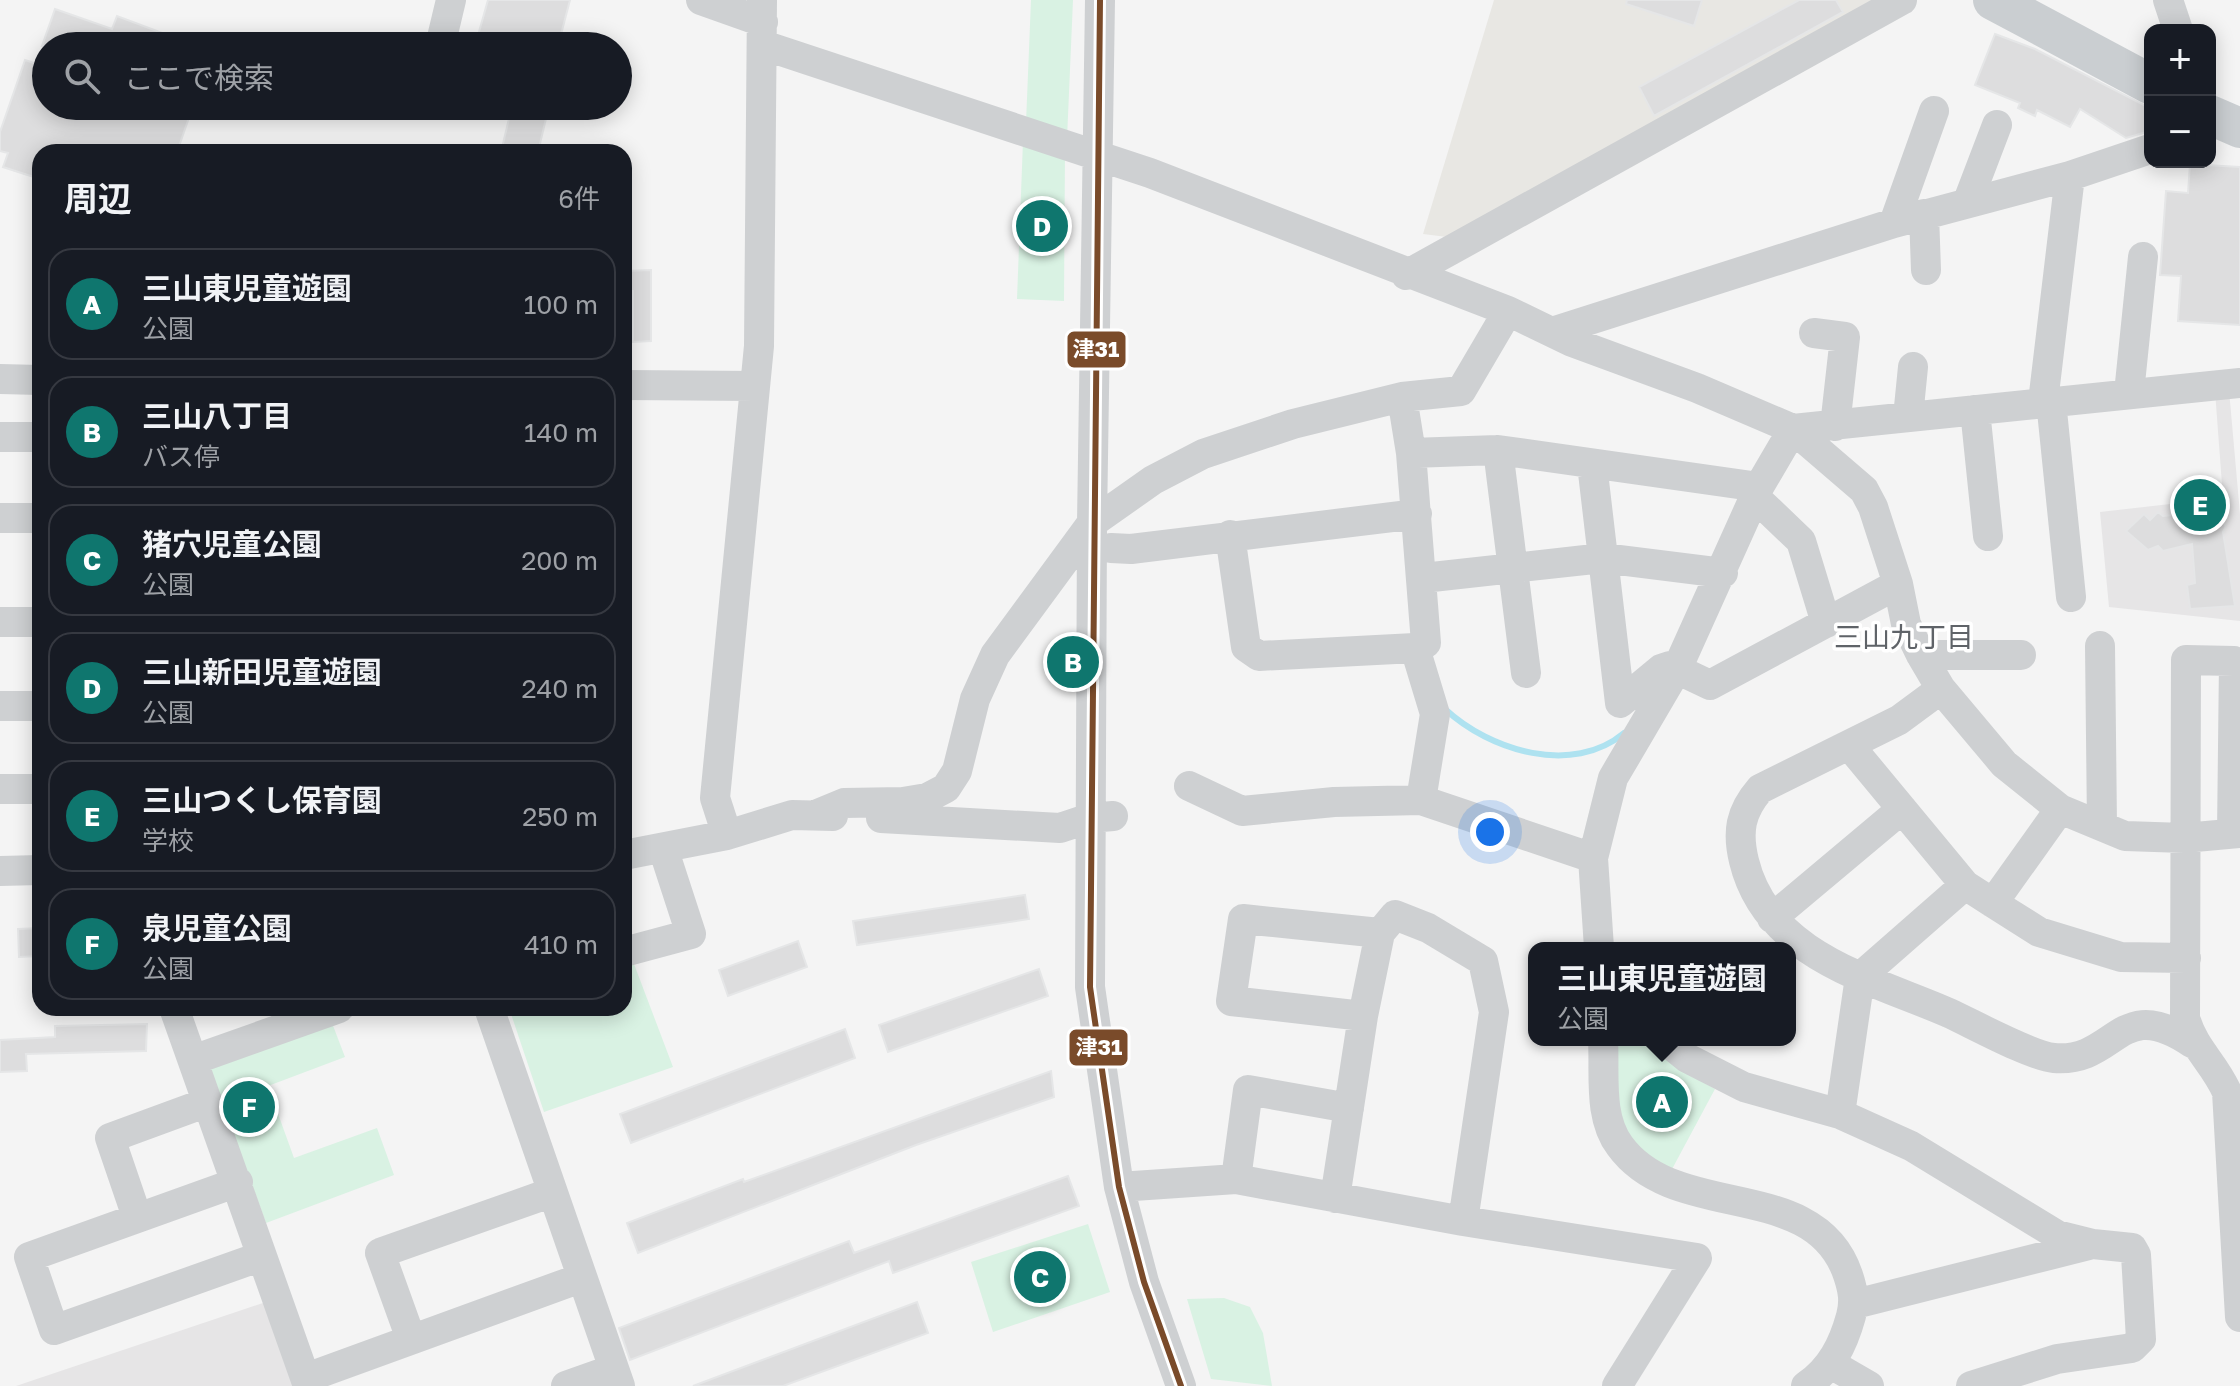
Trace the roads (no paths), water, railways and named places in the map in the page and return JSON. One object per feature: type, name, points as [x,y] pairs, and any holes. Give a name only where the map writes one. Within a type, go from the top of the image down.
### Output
[{"type":"main road","points":[[1993,0],[2144,81]]},
{"type":"street","points":[[443,32],[451,0]]},
{"type":"street","points":[[701,0],[1097,155],[1261,215],[1406,275],[1508,311],[1555,331],[1572,342],[1697,388],[1793,429],[1864,490],[1873,507],[1898,584],[1906,624],[1941,689],[2004,764],[2060,809],[2125,836],[2184,838],[2236,833],[2234,661],[2186,660],[2184,838],[2185,1018],[2192,1043]]},
{"type":"street","points":[[1100,0],[1092,523],[1102,817],[1090,987],[1119,1187],[1144,1282],[1181,1386]]},
{"type":"street","points":[[1406,275],[1902,0]]},
{"type":"street","points":[[2168,0],[2176,24]]},
{"type":"street","points":[[727,835],[715,798],[755,386],[763,232],[763,22]]},
{"type":"street","points":[[1894,223],[1934,111]]},
{"type":"street","points":[[1968,201],[1997,125]]},
{"type":"street","points":[[1555,331],[1894,223],[2070,176],[2144,151]]},
{"type":"street","points":[[2070,176],[2047,402],[2071,597]]},
{"type":"street","points":[[1924,214],[1926,270]]},
{"type":"street","points":[[2129,393],[2143,257]]},
{"type":"street","points":[[815,815],[844,803],[903,802],[927,798],[946,788],[957,771],[975,699],[995,655],[1092,523],[1153,480],[1203,454],[1293,424],[1402,397],[1461,391],[1508,311]]},
{"type":"street","points":[[1814,333],[1845,337],[1835,426]]},
{"type":"street","points":[[1908,417],[1913,367]]},
{"type":"street","points":[[0,379],[32,380]]},
{"type":"street","points":[[1793,429],[2240,383]]},
{"type":"street","points":[[632,385],[755,386]]},
{"type":"street","points":[[1230,535],[1246,647],[1259,656],[1415,648],[1426,643],[1417,514],[1402,397]]},
{"type":"street","points":[[1975,410],[1988,536]]},
{"type":"street","points":[[1599,942],[1593,858],[1613,778],[1677,669],[1758,493],[1793,429]]},
{"type":"street","points":[[0,437],[32,437]]},
{"type":"street","points":[[1411,453],[1498,450],[1758,493],[1801,541],[1826,623]]},
{"type":"street","points":[[1498,450],[1526,673]]},
{"type":"street","points":[[1592,464],[1620,703],[1661,669],[1670,666],[1710,685],[1898,584]]},
{"type":"street","points":[[1111,548],[1131,549],[1417,514]]},
{"type":"street","points":[[0,518],[32,518]]},
{"type":"street","points":[[1423,578],[1603,558],[1723,573]]},
{"type":"street","points":[[0,622],[32,622]]},
{"type":"street","points":[[2100,646],[2102,826]]},
{"type":"street","points":[[1415,648],[1435,714],[1421,800]]},
{"type":"street","points":[[1921,655],[2021,655]]},
{"type":"street","points":[[1941,689],[1899,720],[1760,789],[1745,807],[1741,820],[1743,858],[1749,881],[1772,918],[1801,947],[1860,977],[2051,1058],[2095,1049],[2130,1025],[2144,1024],[2168,1027],[2228,1068],[2240,1317]]},
{"type":"street","points":[[0,706],[32,706]]},
{"type":"street","points":[[1849,745],[1965,885],[1993,903],[2039,932],[2121,957],[2186,958]]},
{"type":"street","points":[[1189,786],[1242,811],[1334,802],[1421,800],[1593,858]]},
{"type":"street","points":[[0,789],[32,789]]},
{"type":"street","points":[[1772,918],[1902,809]]},
{"type":"street","points":[[1993,903],[2060,809]]},
{"type":"street","points":[[632,854],[727,835],[792,815],[1060,828],[1102,817]]},
{"type":"street","points":[[632,950],[691,934],[663,848]]},
{"type":"street","points":[[0,871],[32,870]]},
{"type":"street","points":[[1840,1114],[1860,977],[1965,885]]},
{"type":"street","points":[[1335,1198],[1363,1016],[1380,933],[1395,915],[1428,928],[1483,961],[1494,1012],[1463,1221]]},
{"type":"street","points":[[1363,1016],[1231,1001],[1243,919],[1380,933]]},
{"type":"street","points":[[177,1016],[307,1382],[411,1339],[581,1278]]},
{"type":"street","points":[[193,1060],[317,1016]]},
{"type":"street","points":[[492,1016],[550,1193],[617,1377],[566,1386]]},
{"type":"street","points":[[1603,1046],[1606,1115],[1612,1133],[1630,1157],[1670,1183],[1791,1215],[1825,1236],[1844,1263],[1855,1304],[1831,1364],[1806,1386]]},
{"type":"street","points":[[1672,1046],[1687,1058],[1744,1087],[1840,1114],[1911,1146],[2057,1235],[2093,1244],[2132,1248],[2136,1255],[2141,1339],[2132,1348],[2057,1359],[1971,1386]]},
{"type":"street","points":[[1236,1179],[1248,1090],[1349,1108]]},
{"type":"street","points":[[137,1217],[110,1138],[208,1102]]},
{"type":"street","points":[[1119,1187],[1236,1179],[1463,1221],[1697,1258],[1617,1386]]},
{"type":"street","points":[[238,1182],[29,1257],[54,1330],[262,1256]]},
{"type":"street","points":[[411,1339],[380,1253],[550,1193]]},
{"type":"street","points":[[1855,1304],[2093,1244]]},
{"type":"street","points":[[1831,1364],[1869,1386]]},
{"type":"waterway","points":[[1445,709],[1485,737],[1532,753],[1581,753],[1604,746],[1624,733]]},
{"type":"place","name":"三山新田児童遊園","points":[[1042,226]]},
{"type":"place","name":"三山つくし保育園","points":[[2200,505]]},
{"type":"place","name":"三山八丁目","points":[[1073,662]]},
{"type":"place","name":"三山東児童遊園","points":[[1662,1102]]},
{"type":"place","name":"泉児童公園","points":[[249,1107]]},
{"type":"place","name":"猪穴児童公園","points":[[1040,1277]]},
{"type":"district","name":"三山九丁目","points":[[1904,637]]}]
